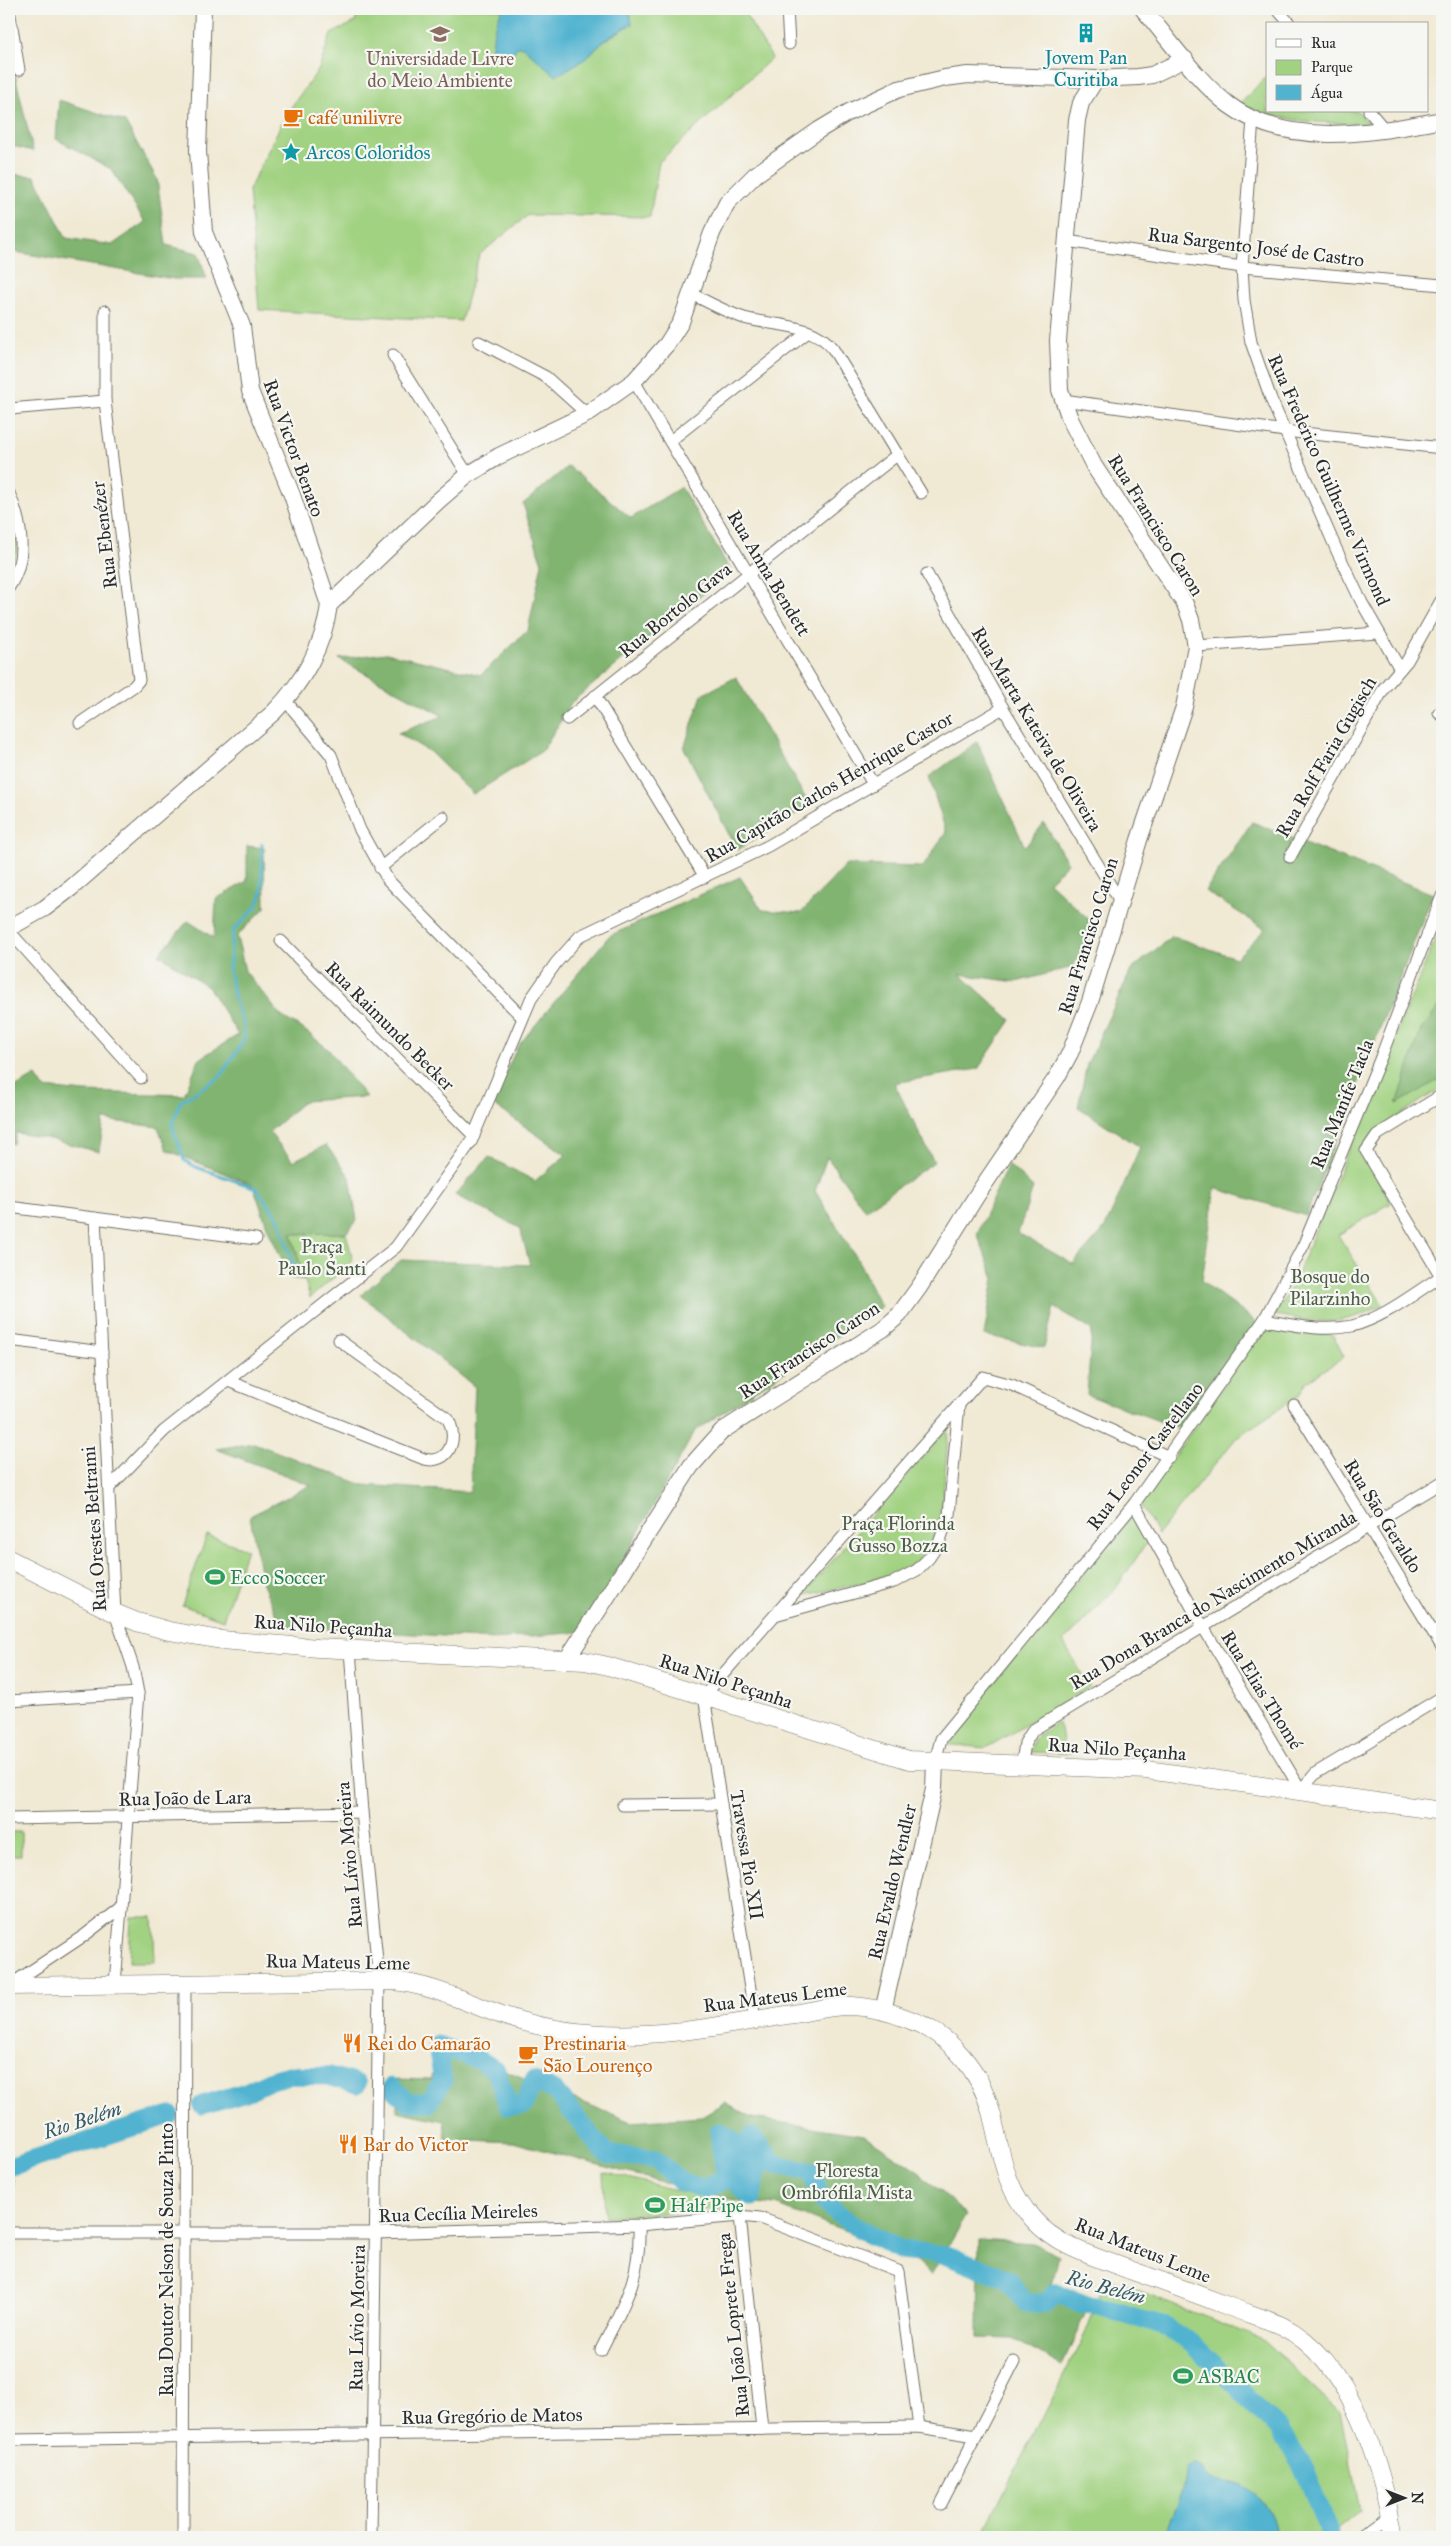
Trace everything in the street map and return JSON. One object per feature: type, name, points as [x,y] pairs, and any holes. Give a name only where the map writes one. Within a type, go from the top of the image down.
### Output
[{"type":"main road","name":"Rua Nilo Peçanha","points":[[9,1559],[115,1613],[152,1627],[196,1636],[245,1642],[350,1650],[567,1659],[608,1666],[902,1758],[1147,1770],[1442,1811]]},
{"type":"main road","name":"Rua Mateus Leme","points":[[9,1986],[379,1980],[429,1986],[509,2018],[576,2031],[656,2033],[839,2007],[884,2011],[911,2020],[945,2039],[971,2068],[990,2107],[1008,2182],[1020,2203],[1038,2226],[1055,2238],[1089,2254],[1282,2326],[1316,2351],[1335,2376],[1365,2431],[1375,2456],[1394,2537]]},
{"type":"street","points":[[9,9],[19,70]]},
{"type":"street","name":"Rua Victor Benato","points":[[203,9],[198,151],[204,232],[242,326],[250,391],[292,495],[329,605]]},
{"type":"street","points":[[787,9],[789,44]]},
{"type":"street","points":[[1277,9],[1288,22]]},
{"type":"street","points":[[1148,10],[1185,59],[1228,104],[1253,119],[1285,129],[1308,132],[1385,130],[1442,120]]},
{"type":"street","points":[[141,1078],[9,930],[45,908],[71,888],[252,732],[286,700],[308,666],[325,627],[329,605],[438,500],[468,475],[499,456],[587,414],[634,381],[675,333],[692,294],[718,219],[736,192],[782,154],[850,112],[899,89],[945,78],[992,75],[1096,79],[1152,75],[1185,59]]},
{"type":"street","name":"Rua Francisco Caron","points":[[567,1659],[691,1466],[710,1442],[736,1422],[883,1329],[910,1301],[977,1195],[1040,1104],[1070,1053],[1090,1002],[1120,901],[1182,714],[1190,684],[1196,646],[1191,620],[1185,604],[1102,478],[1081,442],[1063,400],[1058,355],[1078,111],[1085,94],[1096,79]]},
{"type":"street","points":[[1369,112],[1385,130]]},
{"type":"street","name":"Rua Frederico Guilherme Virmond","points":[[1253,119],[1242,267],[1244,300],[1251,342],[1264,382],[1337,551],[1378,632],[1400,669]]},
{"type":"street","name":"Rua Sargento José de Castro","points":[[1066,240],[1242,267],[1442,285]]},
{"type":"street","points":[[692,294],[745,318],[808,332],[825,340],[833,349],[921,493]]},
{"type":"street","name":"Rua Ebenézer","points":[[80,723],[134,686],[139,680],[105,401],[105,311]]},
{"type":"street","points":[[670,441],[808,332]]},
{"type":"street","points":[[479,342],[546,377],[587,414]]},
{"type":"street","points":[[393,354],[468,475]]},
{"type":"street","name":"Rua Anna Bendett","points":[[634,381],[873,784]]},
{"type":"street","points":[[1063,400],[1285,431],[1442,448]]},
{"type":"street","points":[[9,409],[105,401]]},
{"type":"street","name":"Rua Bortolo Gava","points":[[567,719],[898,454]]},
{"type":"street","points":[[9,493],[18,519],[21,558],[18,572],[9,587]]},
{"type":"street","name":"Rua Marta Kateiva de Oliveira","points":[[926,574],[1003,708],[1120,901]]},
{"type":"street","name":"Rua Rolf Faria Gugisch","points":[[1290,857],[1384,688],[1407,661],[1442,599]]},
{"type":"street","points":[[1196,646],[1378,632]]},
{"type":"street","points":[[595,696],[705,877]]},
{"type":"street","points":[[286,700],[331,755],[360,830],[380,868],[398,892],[522,1016]]},
{"type":"street","name":"Rua Capitão Carlos Henrique Castor","points":[[109,1488],[164,1431],[228,1382],[396,1246],[474,1136],[522,1016],[542,981],[580,936],[768,846],[1003,708]]},
{"type":"street","points":[[380,868],[443,816]]},
{"type":"street","name":"Rua Manife Tacla","points":[[1264,1320],[1304,1244],[1381,1057],[1442,896]]},
{"type":"street","name":"Rua Raimundo Becker","points":[[281,941],[474,1136]]},
{"type":"street","points":[[1264,1320],[1314,1328],[1351,1326],[1379,1315],[1442,1277],[1366,1151],[1377,1135],[1442,1095]]},
{"type":"street","points":[[9,1207],[256,1238]]},
{"type":"street","name":"Rua Orestes Beltrami","points":[[95,1218],[115,1613],[132,1667],[138,1694],[115,1984]]},
{"type":"street","name":"Rua Leonor Castellano","points":[[934,1761],[941,1738],[1134,1504],[1264,1320]]},
{"type":"street","points":[[9,1340],[102,1352]]},
{"type":"street","points":[[228,1382],[424,1459],[431,1461],[447,1454],[452,1446],[453,1437],[452,1428],[448,1420],[339,1340]]},
{"type":"street","points":[[704,1696],[982,1377],[1012,1386],[1169,1457]]},
{"type":"street","points":[[775,1615],[894,1582],[917,1570],[929,1558],[939,1543],[949,1515],[959,1404]]},
{"type":"street","name":"Rua São Geraldo","points":[[1294,1405],[1442,1646]]},
{"type":"street","name":"Rua Dona Branca do Nascimento Miranda","points":[[1022,1763],[1025,1743],[1032,1730],[1442,1482]]},
{"type":"street","name":"Rua Elias Thomé","points":[[1134,1504],[1203,1627],[1301,1790]]},
{"type":"street","name":"Rua Lívio Moreira","points":[[350,1650],[362,1812],[379,1980],[372,2537]]},
{"type":"street","points":[[9,1701],[138,1694]]},
{"type":"street","name":"Travessa Pio XII","points":[[704,1696],[755,2020]]},
{"type":"street","points":[[1301,1790],[1316,1774],[1442,1697]]},
{"type":"street","name":"Rua Evaldo Wendler","points":[[884,2011],[934,1789],[934,1761]]},
{"type":"street","points":[[623,1804],[721,1804]]},
{"type":"street","name":"Rua João de Lara","points":[[9,1819],[362,1812]]},
{"type":"street","points":[[9,1986],[85,1935],[121,1907]]},
{"type":"street","name":"Rua Doutor Nelson de Souza Pinto","points":[[183,2537],[185,1983]]},
{"type":"street","name":"Rua Cecília Meireles","points":[[9,2233],[376,2233],[639,2225],[740,2216],[760,2218],[780,2224],[898,2271],[919,2427]]},
{"type":"street","name":"Rua João Loprete Frega","points":[[740,2216],[762,2429]]},
{"type":"street","points":[[601,2350],[630,2293],[636,2277],[639,2260],[639,2225]]},
{"type":"street","points":[[941,2504],[1014,2362]]},
{"type":"street","name":"Rua Gregório de Matos","points":[[9,2440],[919,2427],[976,2436]]},
{"type":"street","points":[[1359,2537],[1390,2515]]},
{"type":"green space","points":[[360,9],[742,9],[772,58],[659,162],[650,217],[528,215],[479,255],[461,321],[259,310],[249,190],[286,114],[319,69],[331,34],[355,22]]},
{"type":"green space","points":[[9,49],[33,151],[9,145]]},
{"type":"green space","points":[[1266,77],[1266,112],[1359,112],[1369,124],[1303,121],[1272,115],[1240,104]]},
{"type":"green space","points":[[59,100],[125,122],[157,179],[166,245],[198,253],[207,279],[174,279],[9,251],[9,174],[35,176],[66,238],[112,245],[145,222],[111,169],[56,139]]},
{"type":"green space","points":[[568,466],[631,518],[681,487],[731,571],[573,701],[542,751],[473,794],[430,752],[398,733],[443,716],[339,659],[386,653],[481,675],[528,630],[542,563],[523,504]]},
{"type":"green space","points":[[9,502],[18,545],[13,568],[9,560]]},
{"type":"green space","points":[[736,677],[810,806],[737,850],[684,748],[702,695]]},
{"type":"green space","points":[[977,742],[1025,847],[1044,823],[1068,863],[1049,882],[1097,927],[1073,967],[1016,982],[960,974],[1011,1020],[978,1069],[894,1083],[934,1162],[865,1210],[827,1157],[815,1191],[858,1260],[881,1307],[695,1431],[583,1632],[494,1639],[281,1626],[262,1582],[250,1516],[311,1485],[216,1449],[254,1443],[363,1485],[470,1492],[475,1387],[361,1295],[401,1260],[530,1265],[520,1228],[455,1195],[489,1157],[535,1181],[566,1155],[491,1103],[518,1046],[609,936],[740,877],[762,910],[801,913],[846,865],[923,867],[946,832],[929,777]]},
{"type":"green space","points":[[1252,822],[1433,894],[1306,1216],[1215,1188],[1202,1281],[1257,1323],[1179,1428],[1087,1395],[1092,1330],[1054,1307],[1044,1348],[984,1335],[994,1278],[977,1234],[1008,1164],[1033,1188],[1018,1233],[1073,1264],[1105,1228],[1140,1147],[1078,1107],[1087,1064],[1131,970],[1172,936],[1236,958],[1265,929],[1205,891]]},
{"type":"green space","points":[[247,846],[264,848],[265,908],[237,936],[245,971],[281,1016],[303,1029],[328,1049],[366,1097],[304,1101],[269,1132],[293,1161],[326,1145],[350,1177],[357,1221],[346,1233],[291,1234],[305,1280],[291,1278],[269,1232],[253,1185],[167,1150],[158,1127],[104,1120],[99,1152],[46,1138],[16,1133],[13,1144],[9,1143],[9,1091],[36,1076],[44,1088],[85,1092],[184,1095],[199,1059],[238,1035],[209,988],[159,954],[188,921],[214,938],[216,899],[247,881]]},
{"type":"green space","name":"Bosque do Pilarzinho","points":[[1442,923],[1442,1087],[1376,1131],[1361,1149],[1391,1203],[1338,1235],[1383,1305],[1355,1317],[1342,1320],[1318,1321],[1275,1315],[1293,1284]]},
{"type":"green space","points":[[1442,1003],[1442,1078],[1397,1104],[1421,1030]]},
{"type":"green space","name":"Praça Paulo Santi","points":[[346,1233],[353,1261],[310,1298],[291,1234]]},
{"type":"green space","points":[[1265,1326],[1333,1335],[1344,1357],[1306,1382],[1300,1395],[1237,1437],[1158,1534],[1140,1505]]},
{"type":"green space","name":"Praça Florinda Gusso Bozza","points":[[949,1426],[941,1519],[926,1552],[910,1567],[889,1576],[802,1596]]},
{"type":"green space","points":[[1132,1514],[1148,1541],[1116,1588],[1063,1642],[1090,1687],[986,1748],[943,1744]]},
{"type":"green space","name":"Ecco Soccer","points":[[207,1535],[247,1549],[223,1620],[182,1605]]},
{"type":"green space","points":[[1057,1722],[1061,1728],[1063,1743],[1072,1754],[1030,1752],[1034,1739]]},
{"type":"green space","points":[[9,1832],[21,1832],[21,1855],[9,1855]]},
{"type":"green space","points":[[131,1917],[153,1917],[155,1962],[129,1962]]},
{"type":"green space","name":"Floresta Ombrófila Mista","points":[[434,2041],[631,2122],[702,2117],[725,2103],[752,2118],[864,2135],[920,2173],[966,2215],[931,2275],[913,2258],[776,2205],[739,2201],[513,2142],[446,2139],[444,2121],[397,2111],[397,2079],[432,2080]]},
{"type":"green space","points":[[603,2172],[745,2207],[605,2217]]},
{"type":"green space","points":[[13,2179],[13,2225],[9,2225],[9,2181]]},
{"type":"green space","points":[[979,2239],[1033,2243],[1059,2255],[1052,2284],[1092,2301],[1062,2366],[1013,2339],[978,2338]]},
{"type":"green space","name":"ASBAC","points":[[1105,2277],[1263,2340],[1340,2412],[1360,2510],[1327,2537],[981,2537],[1088,2328]]},
{"type":"water","points":[[502,9],[629,9],[632,24],[605,40],[585,59],[556,76],[523,47],[517,47],[510,58],[495,58],[491,54],[494,30]]},
{"type":"water","points":[[1193,2463],[1203,2467],[1215,2479],[1242,2485],[1254,2493],[1270,2514],[1276,2537],[1166,2537],[1170,2519],[1180,2497],[1185,2469]]},
{"type":"waterway","points":[[262,844],[262,892],[257,906],[233,931],[229,970],[236,1005],[244,1025],[244,1040],[220,1077],[180,1102],[172,1125],[184,1160],[196,1167],[256,1188],[279,1219],[297,1277]]},
{"type":"waterway","name":"Rio Belém","points":[[392,2087],[408,2102],[429,2102],[443,2081],[437,2045],[480,2060],[496,2070],[508,2106],[524,2105],[533,2081],[555,2091],[606,2154],[655,2159],[680,2181],[704,2189],[726,2179],[719,2132],[735,2142],[739,2185],[752,2197],[757,2170],[752,2136],[776,2165],[812,2172],[821,2199],[851,2224],[900,2250],[947,2255],[1008,2279],[1025,2303],[1046,2303],[1056,2292],[1080,2304],[1098,2305],[1168,2328],[1192,2343],[1278,2428],[1302,2465],[1331,2537]]},
{"type":"waterway","name":"Rio Belém","points":[[202,2105],[246,2092],[271,2080],[289,2075],[329,2076],[357,2084]]},
{"type":"waterway","name":"Rio Belém","points":[[9,2167],[170,2115]]},
{"type":"place","name":"Jovem Pan Curitiba","points":[[1086,33]]},
{"type":"place","name":"Universidade Livre do Meio Ambiente","points":[[440,34]]},
{"type":"place","name":"café unilivre","points":[[293,117]]},
{"type":"place","name":"Arcos Coloridos","points":[[291,152]]},
{"type":"place","name":"Ecco Soccer","points":[[215,1577]]},
{"type":"place","name":"Rei do Camarão","points":[[352,2043]]},
{"type":"place","name":"Prestinaria São Lourenço","points":[[528,2054]]},
{"type":"place","name":"Bar do Victor","points":[[348,2144]]},
{"type":"place","name":"Half Pipe","points":[[655,2205]]},
{"type":"place","name":"ASBAC","points":[[1183,2376]]}]
